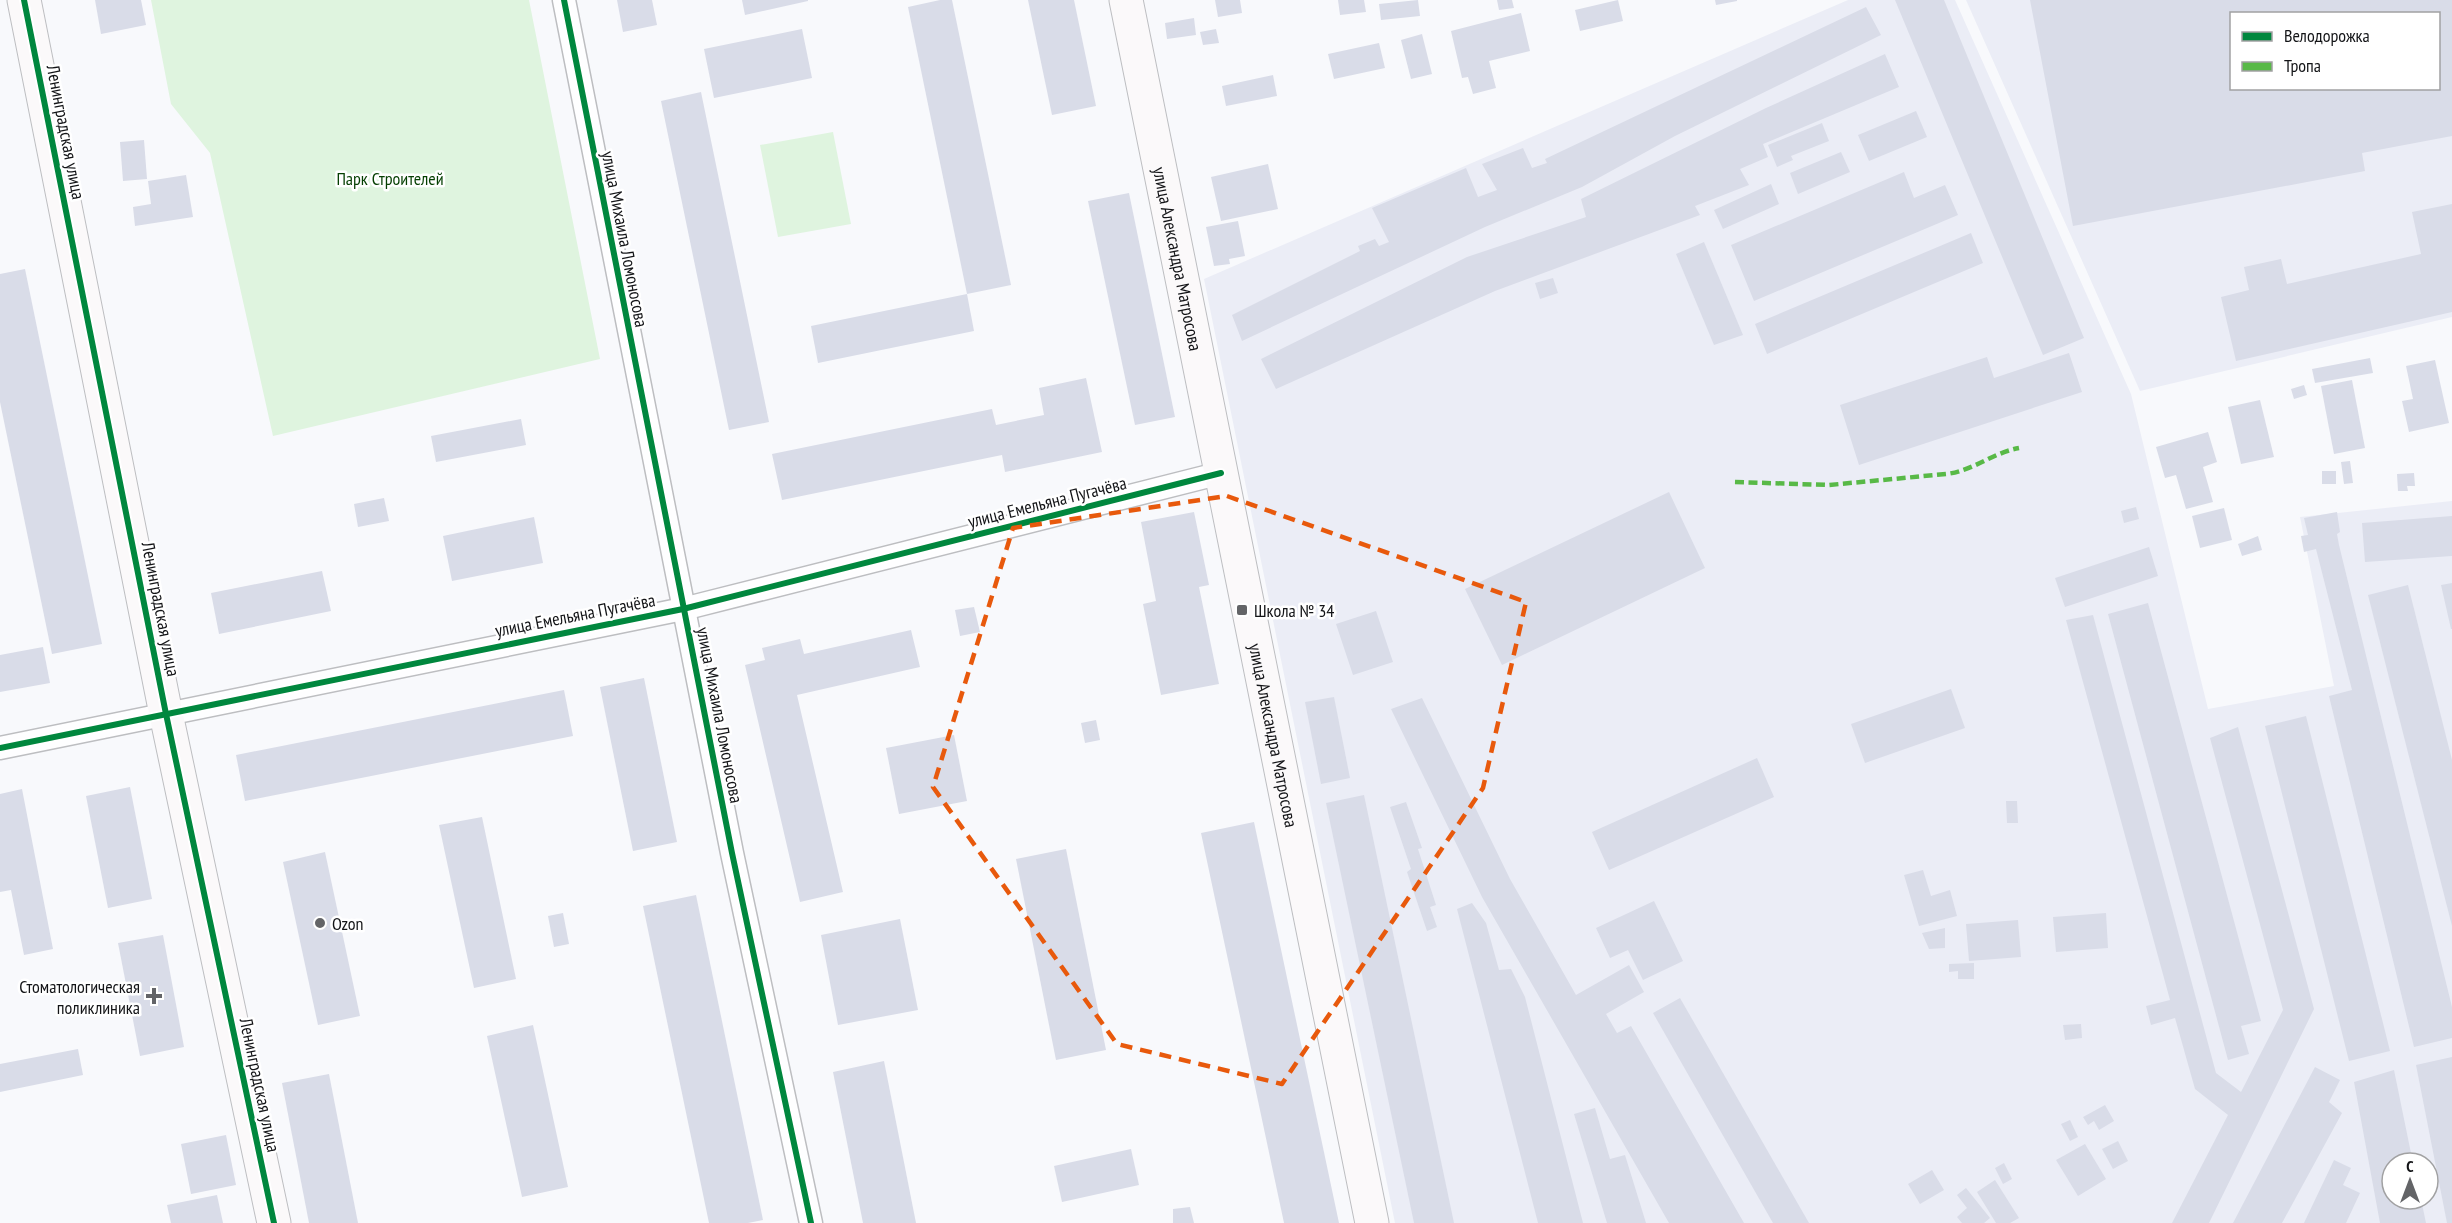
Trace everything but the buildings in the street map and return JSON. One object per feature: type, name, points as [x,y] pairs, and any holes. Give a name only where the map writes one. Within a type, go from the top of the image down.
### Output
[{"type":"street","name":"Ленинградская улица","points":[[24,0],[166,714],[274,1223]]},
{"type":"street","name":"улица Михаила Ломоносова","points":[[564,0],[683,609],[811,1223]]},
{"type":"street","name":"улица Александра Матросова","points":[[1126,0],[1372,1223]]},
{"type":"street","name":"улица Емельяна Пугачёва","points":[[0,748],[683,609],[1221,473]]},
{"type":"highlighted area","points":[[1227,496],[1526,602],[1483,788],[1282,1084],[1117,1044],[933,787],[1013,528]]},
{"type":"shaded area","points":[[1848,0],[1955,0],[2131,394],[2208,709],[2334,686],[2300,517],[2452,501],[2452,1223],[1395,1223],[1204,279]]},
{"type":"shaded area","points":[[1966,0],[2452,0],[2452,317],[2140,391]]},
{"type":"green space","name":"Парк Строителей","points":[[151,0],[529,0],[600,359],[273,436],[210,153],[171,104]]},
{"type":"green space","points":[[833,132],[851,224],[778,237],[760,145]]},
{"type":"marked path","points":[[1735,482],[1829,485],[1946,474],[2019,448]]},
{"type":"cycle path","points":[[24,0],[166,714],[274,1223]]},
{"type":"cycle path","points":[[564,0],[732,853],[811,1223]]},
{"type":"cycle path","points":[[0,748],[683,609],[1221,473]]},
{"type":"place","name":"Школа № 34","points":[[1242,610]]},
{"type":"place","name":"Ozon","points":[[320,923]]},
{"type":"place","name":"Стоматологическая поликлиника","points":[[154,996]]}]
